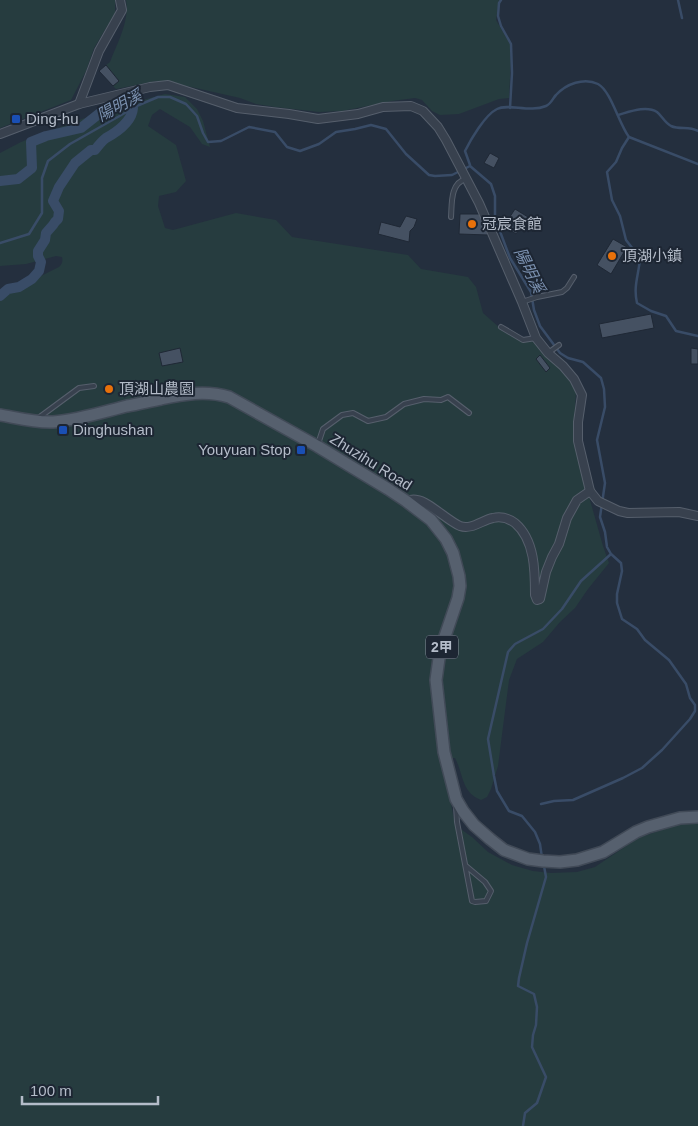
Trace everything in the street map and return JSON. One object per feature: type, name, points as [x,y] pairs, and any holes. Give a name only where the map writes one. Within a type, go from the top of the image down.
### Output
[{"type":"main road","name":"Zhuzihu Road","points":[[0,415],[35,421],[63,421],[178,396],[206,393],[220,394],[229,397],[317,446],[406,501],[431,520],[446,539],[453,553],[460,586],[458,598],[440,652],[436,680],[444,752],[456,799],[474,825],[504,850],[528,859],[560,862],[577,860],[603,852],[648,827],[680,818],[698,817]]},
{"type":"street","points":[[79,104],[99,51],[122,10],[120,0]]},
{"type":"street","points":[[0,134],[79,104],[150,87],[168,85],[237,108],[318,119],[358,114],[384,107],[411,106],[423,111],[438,127],[479,202],[525,301],[536,338],[548,353],[564,366],[574,379],[582,396],[578,422],[578,441],[590,491],[598,501],[619,511],[628,513],[679,512],[698,516]]},
{"type":"street","points":[[406,501],[419,500],[462,527],[470,527],[491,518],[502,517],[511,520],[520,528],[529,544],[534,562],[535,596],[537,600],[540,598],[546,572],[559,544],[567,518],[578,500],[590,491]]},
{"type":"lane","points":[[451,217],[453,191],[462,180],[463,172]]},
{"type":"lane","points":[[525,301],[562,292],[574,277]]},
{"type":"lane","points":[[501,327],[523,340],[536,338]]},
{"type":"lane","points":[[548,353],[559,345]]},
{"type":"lane","points":[[35,421],[79,388],[94,386]]},
{"type":"lane","points":[[317,446],[323,429],[342,415],[353,413],[368,421],[386,417],[404,404],[424,399],[441,400],[448,397],[469,413]]},
{"type":"lane","points":[[456,799],[457,822],[472,901],[486,901],[491,891],[485,882],[466,866]]},
{"type":"green space","points":[[0,0],[115,0],[115,13],[94,48],[86,71],[71,100],[0,128]]},
{"type":"green space","points":[[126,0],[499,0],[496,20],[510,44],[509,98],[499,99],[459,114],[440,115],[432,111],[422,100],[415,98],[342,111],[319,112],[256,104],[240,98],[169,82],[156,81],[116,89],[113,86],[119,81],[106,65],[110,62],[125,24]]},
{"type":"green space","points":[[165,94],[185,97],[197,109],[203,121],[210,147],[202,144],[190,127],[160,109],[152,115],[148,126],[176,145],[186,181],[176,192],[159,196],[158,206],[165,228],[173,230],[236,213],[276,220],[292,237],[408,255],[421,269],[468,277],[476,287],[483,313],[501,329],[535,343],[570,381],[576,393],[574,422],[586,486],[609,563],[575,608],[543,642],[517,659],[509,680],[498,766],[487,797],[481,800],[466,788],[455,758],[451,758],[446,777],[455,825],[488,852],[512,865],[533,871],[551,873],[577,872],[595,867],[638,838],[676,825],[698,822],[698,1126],[0,1126],[0,299],[15,289],[59,267],[62,264],[62,257],[56,256],[26,264],[0,266],[0,153],[21,142],[82,119],[113,108]]},
{"type":"building","points":[[106,65],[119,81],[113,86],[99,71]]},
{"type":"building","points":[[490,153],[499,158],[494,168],[484,163]]},
{"type":"building","points":[[515,209],[528,217],[516,234],[504,226]]},
{"type":"building","name":"冠宸食館","points":[[460,214],[481,214],[488,235],[459,234]]},
{"type":"building","points":[[406,216],[417,219],[410,231],[409,242],[378,234],[381,222],[400,227]]},
{"type":"building","name":"頂湖小鎮","points":[[613,239],[627,247],[611,274],[597,265]]},
{"type":"building","points":[[651,314],[654,328],[602,338],[599,324]]},
{"type":"building","points":[[180,348],[183,362],[162,366],[159,353]]},
{"type":"building","points":[[691,348],[698,349],[698,364],[691,364]]},
{"type":"building","points":[[540,355],[550,368],[546,372],[536,359]]},
{"type":"waterway","points":[[501,0],[498,16],[511,44],[510,108]]},
{"type":"waterway","points":[[678,0],[682,18]]},
{"type":"waterway","points":[[470,165],[465,151],[479,128],[492,112],[502,107],[540,108],[546,106],[560,91],[570,85],[587,81],[598,84],[607,93],[629,137],[698,164]]},
{"type":"waterway","name":"陽明溪","points":[[0,243],[29,234],[42,213],[42,178],[48,161],[70,144],[139,105],[158,97],[170,97],[186,104],[197,116],[208,142],[221,141],[249,127],[275,132],[287,147],[300,151],[319,144],[336,132],[371,125],[386,129],[406,154],[429,175],[452,175],[470,166],[491,184],[495,196],[495,218],[510,258],[531,292],[534,310],[540,326],[560,353],[568,358],[583,362],[601,378],[605,407],[597,440],[605,483],[600,517],[607,547],[611,554],[621,563],[622,571],[617,603],[622,619],[637,629],[645,640],[669,660],[686,684],[690,698],[695,705],[695,711],[690,719],[662,750],[642,768],[573,800],[541,804]]},
{"type":"waterway","points":[[0,181],[18,179],[32,168],[31,142],[46,136],[81,128],[105,109],[130,104]]},
{"type":"waterway","points":[[0,296],[8,289],[19,287],[32,279],[39,271],[41,262],[38,251],[45,240],[46,233],[58,219],[59,211],[53,201],[59,187],[75,163],[91,150],[95,150],[105,139],[123,126],[130,117],[133,108]]},
{"type":"waterway","points":[[618,115],[648,109],[657,112],[671,126],[698,131]]},
{"type":"waterway","points":[[629,137],[616,162],[607,172],[612,200],[620,216],[626,240],[640,258],[636,286],[637,303],[651,311],[666,316],[676,331],[698,336]]},
{"type":"waterway","points":[[542,858],[540,844],[535,832],[522,816],[509,811],[497,791],[488,739],[508,652],[515,644],[543,629],[562,609],[581,581],[611,554]]},
{"type":"waterway","points":[[523,1126],[525,1113],[537,1103],[546,1077],[532,1047],[537,1007],[534,994],[518,986],[527,943],[546,877],[544,866]]},
{"type":"place","name":"Ding-hu","points":[[16,119]]},
{"type":"place","name":"冠宸食館","points":[[472,224]]},
{"type":"place","name":"頂湖小鎮","points":[[612,256]]},
{"type":"place","name":"頂湖山農園","points":[[109,389]]},
{"type":"place","name":"Dinghushan","points":[[63,430]]},
{"type":"place","name":"Youyuan Stop","points":[[301,450]]}]
